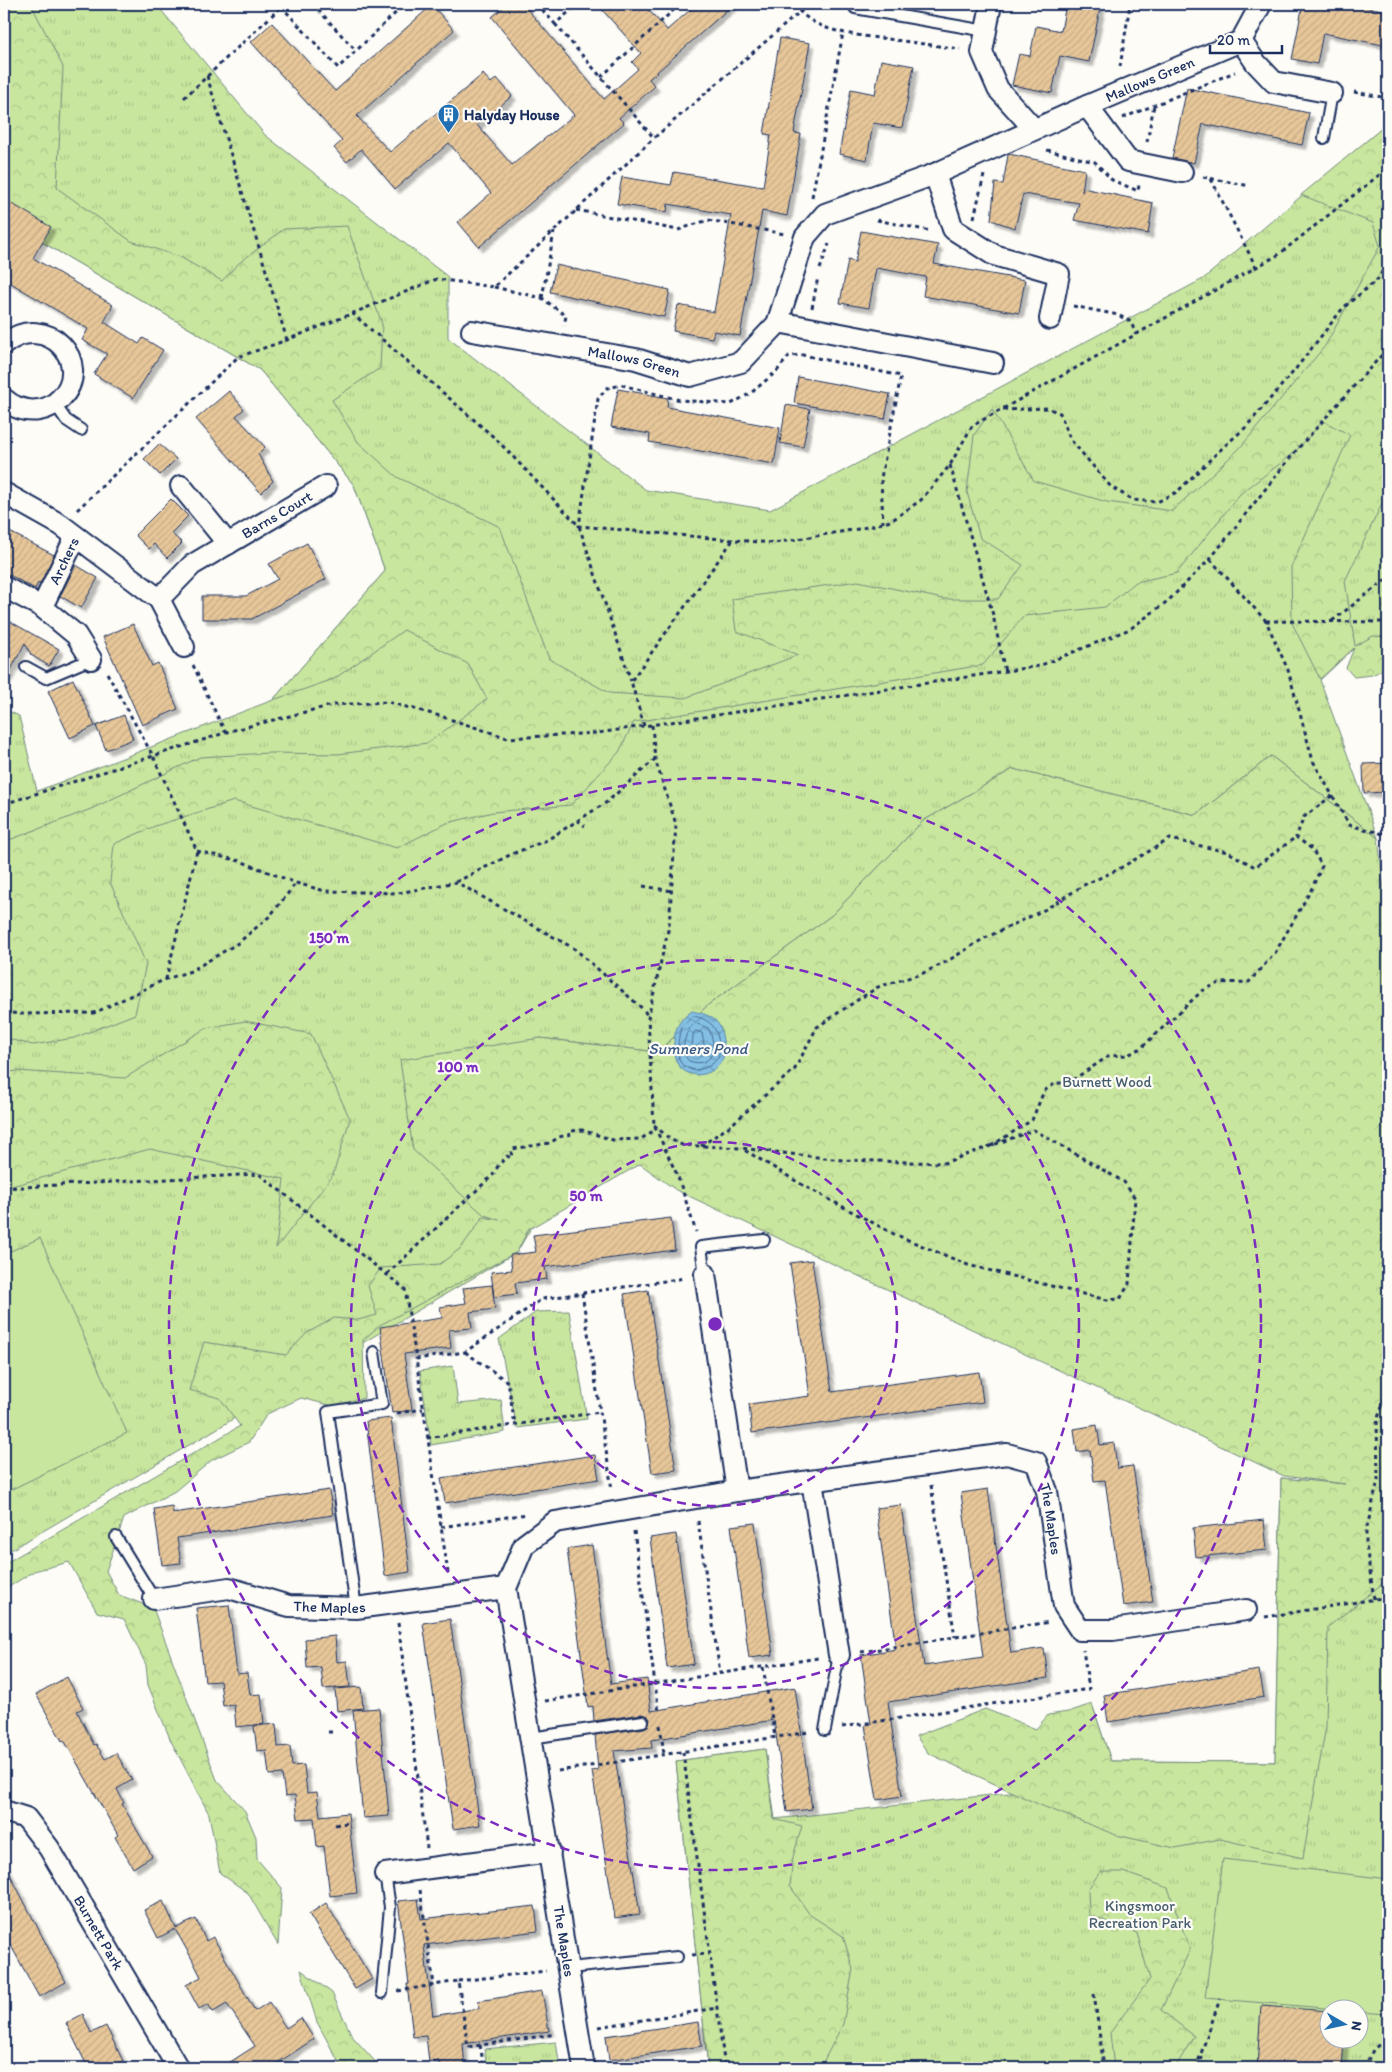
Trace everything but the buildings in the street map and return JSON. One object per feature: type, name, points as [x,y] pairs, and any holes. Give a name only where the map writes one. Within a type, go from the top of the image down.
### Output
[{"type":"street","points":[[991,4],[982,52],[998,90],[1034,129]]},
{"type":"street","points":[[1261,4],[1241,41],[1256,63],[1274,82],[1332,94]]},
{"type":"street","name":"Mallows Green","points":[[472,331],[636,359],[690,376],[741,362],[778,322],[805,237],[825,214],[935,174],[1034,129],[1241,41]]},
{"type":"street","name":"Mallows Green","points":[[1087,106],[1128,161],[1182,172]]},
{"type":"street","points":[[935,174],[953,229],[994,255],[1059,274],[1052,311]]},
{"type":"street","points":[[778,322],[993,363]]},
{"type":"street","points":[[4,344],[14,336],[26,332],[39,332],[51,336],[61,344],[68,355],[72,368],[71,382],[64,394],[55,404],[43,410],[30,411],[16,408],[4,400]]},
{"type":"street","name":"Barns Court","points":[[181,486],[228,544]]},
{"type":"street","name":"Barns Court","points":[[159,599],[192,565],[326,486]]},
{"type":"street","name":"Archers","points":[[4,493],[68,531],[42,607]]},
{"type":"street","points":[[68,531],[159,599],[184,647]]},
{"type":"street","name":"Archers","points":[[4,587],[42,607],[76,635],[91,659]]},
{"type":"street","points":[[705,1274],[737,1491]]},
{"type":"street","name":"The Maples","points":[[584,2068],[506,1588],[524,1545],[555,1522],[737,1491],[1007,1454],[1036,1462],[1047,1491],[1064,1606],[1073,1619]]},
{"type":"street","points":[[812,1481],[839,1655]]},
{"type":"street","name":"The Maples","points":[[154,1599],[229,1588],[289,1606],[356,1608],[506,1588]]},
{"type":"street","points":[[1073,1619],[1080,1630],[1113,1630],[1246,1610]]},
{"type":"street","name":"Burnett Park","points":[[4,1812],[26,1818],[49,1848],[178,2068]]},
{"type":"street","points":[[386,1874],[550,1852]]},
{"type":"lane","points":[[855,8],[986,31]]},
{"type":"lane","points":[[1324,138],[1332,94]]},
{"type":"lane","points":[[55,404],[66,420],[81,430]]},
{"type":"lane","points":[[26,667],[46,678],[91,659]]},
{"type":"lane","points":[[705,1274],[701,1247],[764,1240]]},
{"type":"lane","points":[[356,1608],[328,1412],[382,1404],[374,1352]]},
{"type":"lane","points":[[116,1537],[154,1599]]},
{"type":"lane","points":[[825,1730],[839,1655]]},
{"type":"lane","points":[[531,1738],[643,1721]]},
{"type":"lane","points":[[382,1993],[390,1907],[386,1874]]},
{"type":"lane","points":[[569,1968],[677,1957]]},
{"type":"path","points":[[313,4],[356,50]]},
{"type":"path","points":[[184,98],[282,5],[338,68],[405,4]]},
{"type":"path","points":[[536,4],[654,138]]},
{"type":"path","points":[[555,24],[578,4]]},
{"type":"path","points":[[601,77],[680,4]]},
{"type":"path","points":[[794,4],[799,12],[818,24],[843,33],[982,52]]},
{"type":"path","points":[[494,287],[654,138],[809,4]]},
{"type":"path","points":[[812,198],[843,33]]},
{"type":"path","points":[[1102,127],[1256,63]]},
{"type":"path","points":[[207,76],[287,340]]},
{"type":"path","points":[[1145,151],[1154,105]]},
{"type":"path","points":[[1038,152],[1056,146]]},
{"type":"path","points":[[1047,150],[1096,162],[1112,180],[1138,191],[1140,178]]},
{"type":"path","points":[[579,526],[774,543],[891,521],[921,500],[950,465],[972,426],[1278,255],[1388,168]]},
{"type":"path","points":[[974,220],[985,170]]},
{"type":"path","points":[[1182,172],[1250,186]]},
{"type":"path","points":[[1211,179],[1256,268]]},
{"type":"path","points":[[576,210],[678,230],[708,220],[805,237]]},
{"type":"path","points":[[872,219],[939,233]]},
{"type":"path","points":[[542,298],[554,231]]},
{"type":"path","points":[[803,355],[818,276],[831,241]]},
{"type":"path","points":[[1001,410],[1048,408],[1060,413],[1070,439],[1111,487],[1133,500],[1157,502],[1177,492],[1246,427],[1294,371],[1343,308],[1378,279],[1388,261]]},
{"type":"path","points":[[68,531],[238,357],[287,340],[437,279],[494,287],[542,298],[566,316],[560,346]]},
{"type":"path","points":[[1052,311],[1118,315],[1131,322],[1136,335]]},
{"type":"path","points":[[352,314],[497,440],[579,526],[631,681],[644,726]]},
{"type":"path","points":[[4,804],[226,732],[333,705],[388,702],[440,716],[508,738],[598,733],[1039,666],[1130,629],[1169,600],[1210,559],[1294,453],[1388,348]]},
{"type":"path","points":[[579,526],[598,399],[607,388],[622,385],[680,400],[732,404],[751,393],[776,371],[789,356],[803,355],[901,376],[881,478],[883,523]]},
{"type":"path","points":[[950,465],[992,615],[1005,672]]},
{"type":"path","points":[[631,681],[733,540]]},
{"type":"path","points":[[1210,559],[1266,621],[1288,670],[1313,761],[1349,825],[1388,835]]},
{"type":"path","points":[[1331,622],[1388,578]]},
{"type":"path","points":[[1266,621],[1388,622]]},
{"type":"path","points":[[184,647],[226,732]]},
{"type":"path","points":[[91,659],[99,658],[153,756],[197,851],[166,979]]},
{"type":"path","points":[[652,725],[655,759],[676,824],[669,926],[648,1018],[655,1127],[678,1177],[701,1247]]},
{"type":"path","points":[[197,851],[240,861],[296,883],[326,891],[398,893],[456,882],[512,854],[547,840],[607,802],[655,759]]},
{"type":"path","points":[[701,1146],[730,1125],[795,1069],[818,1026],[878,988],[920,974],[946,962],[984,939],[1046,909],[1084,885],[1117,870],[1170,839],[1228,852],[1255,867],[1296,837],[1304,817],[1333,796]]},
{"type":"path","points":[[577,820],[585,826]]},
{"type":"path","points":[[984,1150],[1032,1120],[1044,1091],[1056,1083],[1068,1083],[1109,1056],[1128,1055],[1141,1048],[1202,991],[1219,983],[1248,982],[1275,953],[1311,890],[1322,866],[1312,849],[1296,837]]},
{"type":"path","points":[[456,882],[576,949],[644,1010],[648,1018]]},
{"type":"path","points":[[4,1012],[19,1014],[94,1013],[166,979],[191,970],[238,943],[270,916],[296,883]]},
{"type":"path","points":[[643,886],[672,891]]},
{"type":"path","points":[[655,1127],[670,1139],[682,1144],[741,1148],[842,1160],[944,1163],[984,1150],[1034,1130],[1124,1182],[1135,1198],[1129,1284],[1120,1299],[1107,1300],[968,1265],[894,1234],[806,1187],[741,1148]]},
{"type":"path","points":[[387,1274],[493,1176],[498,1166],[507,1156],[511,1158],[512,1149],[550,1143],[559,1137],[572,1134],[572,1131],[582,1130],[613,1140],[641,1139],[655,1127]]},
{"type":"path","points":[[4,1188],[259,1174],[405,1289],[451,1596]]},
{"type":"path","points":[[416,1359],[465,1352],[542,1299],[705,1274]]},
{"type":"path","points":[[582,1293],[600,1412],[623,1510],[655,1684],[664,1754]]},
{"type":"path","points":[[465,1352],[508,1382],[515,1425]]},
{"type":"path","points":[[1374,1599],[1366,1545],[1366,1532],[1378,1480],[1376,1420],[1388,1392]]},
{"type":"path","points":[[427,1438],[600,1412]]},
{"type":"path","points":[[928,1465],[955,1637]]},
{"type":"path","points":[[694,1498],[720,1674]]},
{"type":"path","points":[[441,1527],[530,1514]]},
{"type":"path","points":[[1246,1610],[1263,1617],[1388,1597]]},
{"type":"path","points":[[395,1603],[434,1985]]},
{"type":"path","points":[[525,1704],[1073,1619]]},
{"type":"path","points":[[763,1667],[775,1737]]},
{"type":"path","points":[[682,1752],[724,2068]]},
{"type":"path","points":[[335,1825],[347,1823]]},
{"type":"path","points":[[382,1993],[458,1981],[542,1971]]},
{"type":"path","points":[[458,1981],[468,2047],[717,2008]]},
{"type":"path","points":[[1094,1994],[1104,2068]]},
{"type":"path","points":[[1196,2068],[1220,1999]]},
{"type":"path","points":[[1364,2068],[1374,2050],[1388,2036]]},
{"type":"path","points":[[480,2045],[484,2068]]},
{"type":"path","points":[[1200,2068],[1202,2052]]},
{"type":"green space","points":[[4,4],[156,4],[265,135],[448,277],[448,338],[646,490],[770,510],[1203,279],[1388,123],[1388,647],[1355,647],[1320,680],[1378,838],[1271,756],[1196,815],[1013,769],[923,821],[832,915],[708,1005],[658,1052],[540,1038],[484,1215],[531,1228],[517,1252],[4,1554],[4,709],[19,716],[37,791],[273,700],[385,571],[354,485],[260,370],[30,235],[4,204]]},
{"type":"green space","points":[[4,4],[31,4],[63,67],[57,188],[131,241],[180,257],[222,281],[239,263],[284,229],[347,226],[382,324],[380,368],[332,400],[358,442],[397,477],[500,527],[549,659],[609,693],[685,698],[798,655],[736,631],[732,599],[858,581],[943,599],[998,599],[1023,565],[980,538],[967,492],[974,435],[992,409],[1034,481],[1107,502],[1172,511],[1239,449],[1325,346],[1380,246],[1373,223],[1301,195],[1388,123],[1388,491],[1345,581],[1355,646],[1373,636],[1388,637],[1388,667],[1372,675],[1354,677],[1346,668],[1354,648],[1320,679],[1292,623],[1291,567],[1350,435],[1323,421],[1294,453],[1240,494],[1177,573],[1136,582],[1105,607],[1024,616],[983,665],[634,722],[619,752],[571,805],[493,812],[447,823],[397,848],[234,801],[155,826],[114,844],[110,882],[146,964],[135,1014],[74,1038],[33,1045],[4,1038],[4,842],[91,809],[200,757],[269,753],[338,754],[428,743],[487,699],[468,664],[404,630],[334,679],[273,700],[385,571],[354,485],[260,370],[30,235],[4,204]]},
{"type":"green space","name":"Burnett Wood","points":[[1271,756],[1378,838],[1388,926],[1388,1579],[1328,1627],[1326,1726],[1303,1858],[1220,1839],[1175,1848],[1116,1835],[1040,1805],[928,1753],[916,1736],[985,1709],[1036,1729],[1048,1715],[1068,1712],[1092,1704],[1111,1761],[1275,1762],[1281,1478],[1345,1484],[1284,1476],[676,1190],[640,1164],[529,1228],[517,1252],[380,1325],[363,1340],[364,1398],[333,1406],[301,1398],[267,1414],[249,1442],[212,1460],[175,1491],[124,1518],[106,1571],[119,1595],[153,1608],[217,1780],[245,1811],[256,1837],[257,1859],[282,1888],[278,1945],[248,1893],[220,1873],[209,1814],[171,1741],[148,1685],[146,1665],[124,1619],[97,1612],[69,1562],[34,1571],[4,1590],[4,1564],[240,1426],[220,1398],[189,1390],[204,1342],[286,1355],[307,1333],[334,1318],[358,1320],[377,1315],[368,1286],[381,1268],[440,1264],[461,1248],[483,1217],[500,1220],[484,1215],[413,1150],[400,1060],[540,1038],[658,1052],[708,1005],[832,915],[923,821],[1013,769],[1196,815]]},
{"type":"green space","points":[[245,1021],[311,1034],[350,1119],[333,1175],[276,1248],[284,1179],[150,1149],[4,1188],[4,1073],[17,1071],[125,1078],[206,1028]]},
{"type":"green space","points":[[40,1238],[127,1433],[4,1493],[4,1254]]},
{"type":"green space","points":[[569,1311],[587,1419],[517,1428],[499,1339],[536,1312]]},
{"type":"green space","points":[[453,1366],[458,1404],[501,1400],[505,1432],[431,1445],[420,1371]]},
{"type":"green space","name":"Kingsmoor Recreation Park","points":[[1388,1467],[1388,2068],[708,2068],[676,1761],[765,1749],[775,1819],[1027,1791],[1092,1704],[1111,1761],[1275,1762],[1281,1478],[1378,1488]]},
{"type":"green space","points":[[765,1749],[774,1819],[802,1826],[793,1857],[790,1886],[810,1915],[843,1936],[853,1969],[843,2024],[820,2068],[708,2068],[676,1761]]},
{"type":"green space","points":[[1223,1859],[1388,1879],[1388,2014],[1370,2013],[1370,2000],[1320,2000],[1320,2008],[1205,1998]]},
{"type":"green space","points":[[1100,1872],[1123,1872],[1168,1888],[1190,1950],[1161,2010],[1194,2036],[1175,2068],[1114,2068],[1110,2033],[1150,1979],[1137,1933],[1089,1915],[1088,1889]]},
{"type":"green space","points":[[301,1970],[332,1993],[352,2036],[381,2068],[342,2068],[317,2022]]},
{"type":"green space","points":[[556,2042],[560,2068],[487,2068],[484,2049]]},
{"type":"water","name":"Sumners Pond","points":[[692,1011],[712,1018],[719,1024],[721,1029],[724,1054],[720,1063],[713,1070],[705,1074],[695,1075],[686,1072],[679,1066],[675,1056],[674,1042],[677,1028],[684,1017]]},
{"type":"place","name":"Halyday House","points":[[448,134]]}]
